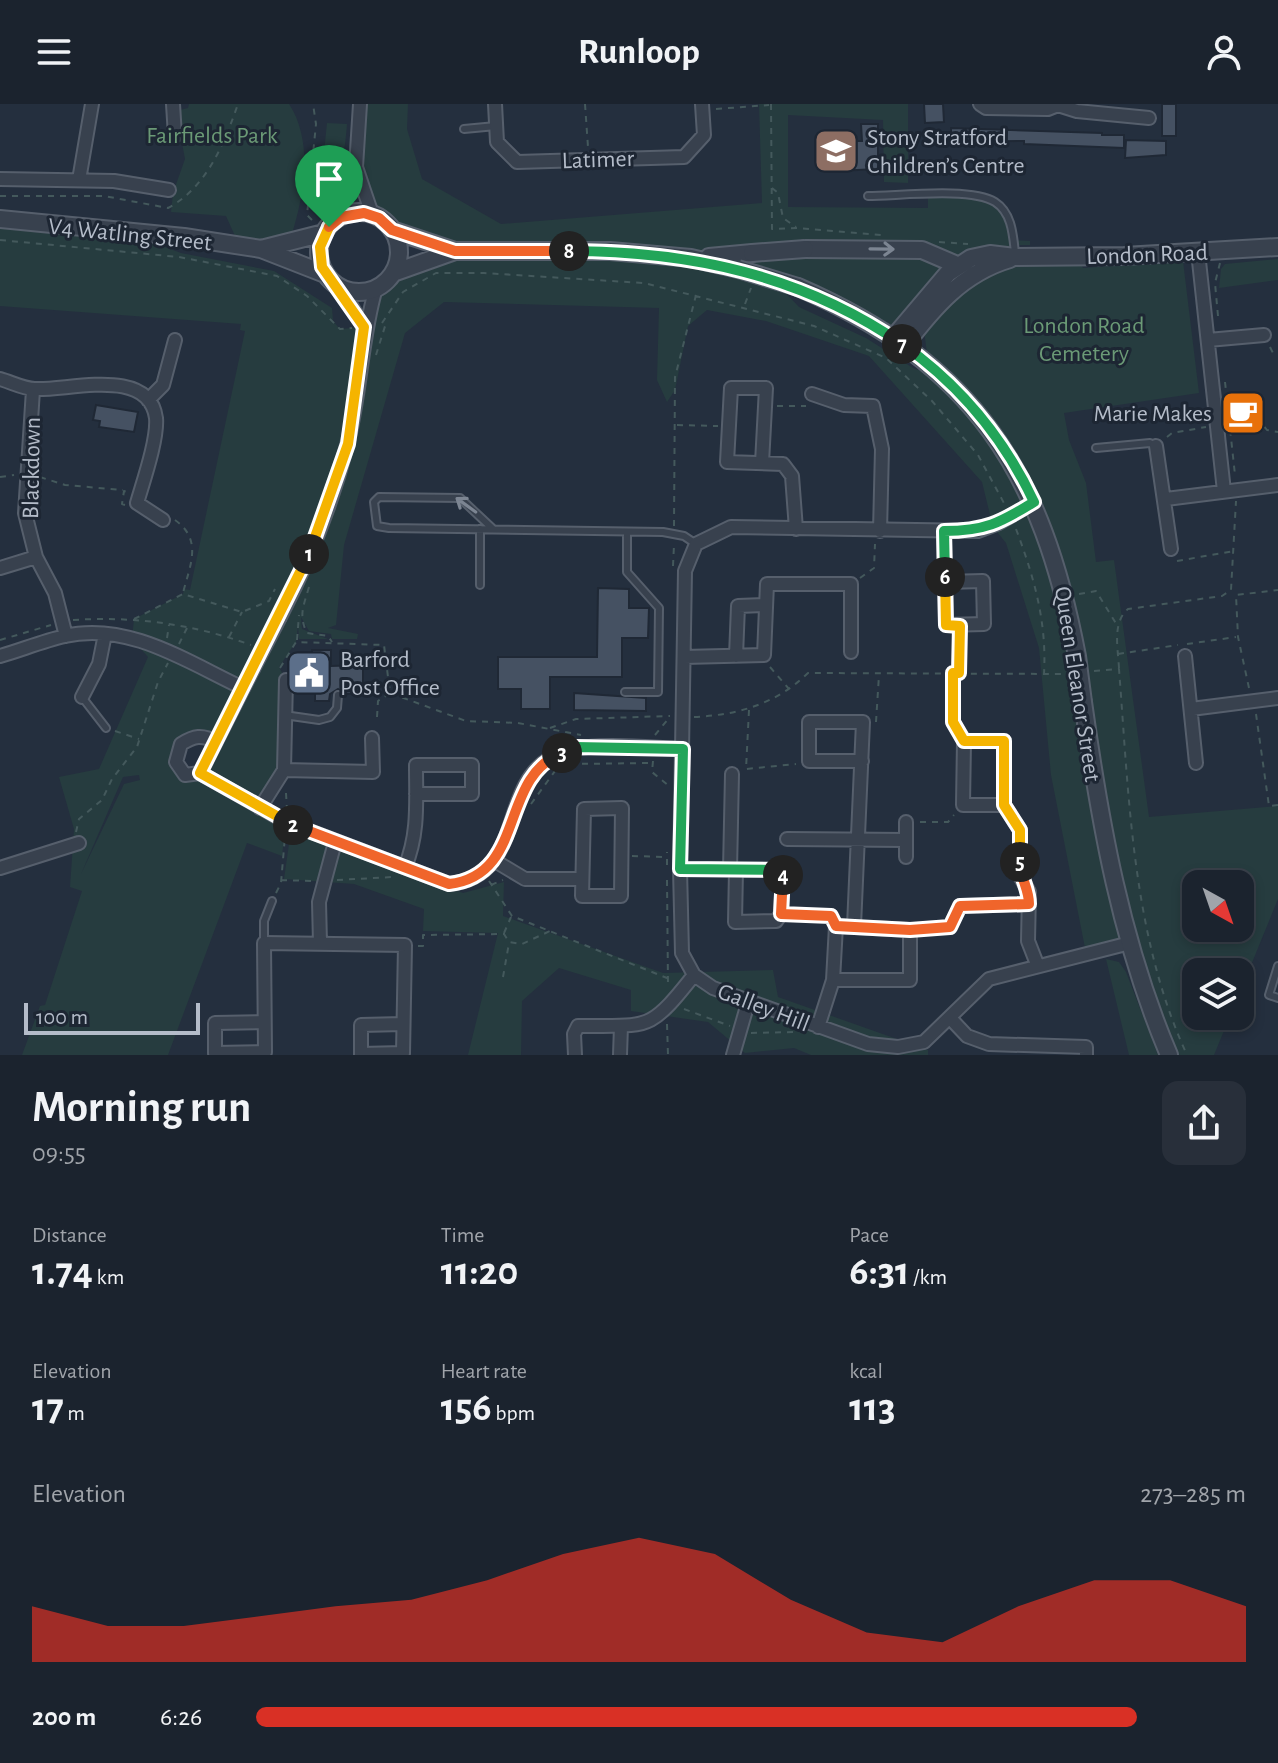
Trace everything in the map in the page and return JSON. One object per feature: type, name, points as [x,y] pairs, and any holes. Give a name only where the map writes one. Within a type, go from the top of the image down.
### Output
[{"type":"street","points":[[79,180],[92,104]]},
{"type":"street","points":[[173,104],[175,136]]},
{"type":"street","points":[[360,104],[356,167],[319,254],[325,274],[339,286],[353,292],[376,288]]},
{"type":"street","name":"Latimer","points":[[495,104],[497,142],[517,162],[684,157],[704,135],[702,107]]},
{"type":"street","points":[[980,104],[986,108],[1048,109],[1058,104],[1077,111],[1149,118]]},
{"type":"street","points":[[356,167],[372,214]]},
{"type":"street","points":[[0,179],[79,180],[169,190]]},
{"type":"street","points":[[200,773],[280,617],[321,525],[348,444],[364,327],[376,288],[393,273],[399,251],[392,230],[372,214],[356,212],[329,227]]},
{"type":"street","name":"V4 Watling Street","points":[[0,219],[184,237],[261,249],[325,274]]},
{"type":"street","name":"V4 Watling Street","points":[[261,249],[329,227]]},
{"type":"street","name":"Queen Eleanor Street","points":[[392,230],[455,251],[610,251],[691,258],[738,269],[798,287],[857,315],[899,342],[949,381],[1002,445],[1034,502],[1066,597],[1097,805],[1130,943],[1169,1055]]},
{"type":"street","name":"London Road","points":[[957,265],[990,254],[1015,257],[1199,256],[1278,247]]},
{"type":"street","points":[[691,258],[805,249],[922,250],[957,265],[899,342]]},
{"type":"street","name":"Queen Eleanor Street","points":[[393,273],[455,251]]},
{"type":"street","points":[[1199,256],[1224,491]]},
{"type":"street","name":"London Road","points":[[899,342],[957,286],[987,267],[1015,257]]},
{"type":"street","points":[[339,286],[364,327]]},
{"type":"street","points":[[1208,340],[1264,335]]},
{"type":"street","points":[[166,518],[128,499],[156,418],[148,400],[163,385],[175,340]]},
{"type":"street","name":"Blackdown","points":[[0,379],[33,390],[99,385],[132,388],[148,400]]},
{"type":"street","points":[[762,463],[766,388],[731,388],[727,462],[783,464],[792,476],[796,529]]},
{"type":"street","name":"Blackdown","points":[[33,390],[25,513],[36,557],[55,593],[66,636]]},
{"type":"street","points":[[812,394],[844,405],[873,406],[882,449],[878,531]]},
{"type":"street","points":[[1156,446],[1171,549]]},
{"type":"street","points":[[1166,499],[1278,485]]},
{"type":"street","points":[[696,544],[731,527],[978,531],[1034,502]]},
{"type":"street","points":[[944,531],[945,582],[946,625],[984,624],[983,581],[945,582]]},
{"type":"street","name":"Galley Hill","points":[[696,544],[685,571],[684,657],[677,717],[683,749],[680,869],[682,953],[694,975],[748,1003],[868,1044],[898,1047],[924,1042],[989,979],[1037,964],[1130,943]]},
{"type":"street","points":[[0,568],[36,557]]},
{"type":"street","points":[[684,657],[764,655],[767,584],[851,584],[851,652]]},
{"type":"street","points":[[736,656],[738,606],[764,605]]},
{"type":"street","points":[[0,656],[66,636],[105,634],[147,642],[243,688]]},
{"type":"street","points":[[82,697],[99,664],[105,634]]},
{"type":"street","points":[[1185,656],[1196,763]]},
{"type":"street","points":[[260,808],[284,770],[286,680]]},
{"type":"street","points":[[1191,709],[1278,698]]},
{"type":"street","points":[[854,926],[862,761],[863,722],[809,722],[809,761],[862,761]]},
{"type":"street","points":[[216,742],[206,736],[193,736],[181,744],[176,762],[185,775],[200,773],[286,822],[449,884],[488,879],[534,771],[550,757],[575,747],[683,749]]},
{"type":"street","points":[[284,770],[373,772],[372,738]]},
{"type":"street","points":[[1004,805],[963,805],[964,741],[1004,741],[1004,805],[1020,830],[1020,876],[1029,892],[1028,941],[1037,964]]},
{"type":"street","points":[[403,866],[417,832],[416,794],[416,765],[472,765],[472,794],[416,794]]},
{"type":"street","points":[[680,869],[733,870],[783,870],[781,914],[776,921],[735,922],[733,870],[732,774]]},
{"type":"street","points":[[622,808],[621,856],[621,896],[582,896],[584,809],[622,808]]},
{"type":"street","points":[[906,822],[906,857]]},
{"type":"street","points":[[787,839],[858,842],[906,840]]},
{"type":"street","points":[[0,868],[78,841]]},
{"type":"street","points":[[320,943],[322,881],[335,842]]},
{"type":"street","points":[[495,861],[525,879],[582,879]]},
{"type":"street","points":[[960,906],[1029,904]]},
{"type":"street","points":[[818,1027],[833,980],[836,926],[910,930],[910,980],[833,980]]},
{"type":"street","points":[[264,1022],[215,1023],[215,1053],[265,1052],[264,943],[320,943],[405,947],[403,1024]]},
{"type":"street","points":[[575,1055],[574,1034],[578,1026],[646,1025],[669,1006],[694,975]]},
{"type":"street","points":[[733,1055],[748,1003]]},
{"type":"street","points":[[950,1018],[967,1036],[989,1044],[1086,1047],[1086,1055]]},
{"type":"street","points":[[620,1055],[621,1026]]},
{"type":"lane","points":[[464,129],[496,126]]},
{"type":"lane","points":[[868,196],[969,196],[994,202],[1006,213],[1012,229],[1015,257]]},
{"type":"lane","points":[[1096,448],[1150,443],[1156,446]]},
{"type":"lane","points":[[493,529],[460,498],[379,497],[374,502],[377,526],[429,528],[627,532],[684,536],[696,544]]},
{"type":"lane","points":[[480,529],[480,585]]},
{"type":"lane","points":[[625,692],[658,692],[659,608],[627,572],[627,532]]},
{"type":"lane","points":[[284,715],[319,720],[330,717],[337,708],[338,695]]},
{"type":"lane","points":[[82,697],[106,728]]},
{"type":"lane","points":[[264,943],[264,921],[272,901]]},
{"type":"lane","points":[[1278,966],[1269,995],[1278,998]]},
{"type":"path","points":[[313,104],[316,124],[307,215],[329,227]]},
{"type":"path","points":[[585,104],[589,159]]},
{"type":"path","points":[[702,107],[771,105],[772,229],[884,235]]},
{"type":"path","points":[[771,187],[778,193],[783,218],[798,228]]},
{"type":"path","points":[[931,240],[973,244]]},
{"type":"path","points":[[1199,256],[1225,258]]},
{"type":"path","points":[[673,565],[675,377],[697,294]]},
{"type":"path","points":[[745,306],[814,326],[886,358],[932,401],[978,455],[1011,516],[1036,583],[1046,642],[1044,676]]},
{"type":"path","points":[[766,406],[806,406],[812,394]]},
{"type":"path","points":[[1156,446],[1172,433],[1259,420],[1267,430],[1278,432]]},
{"type":"path","points":[[676,425],[729,426]]},
{"type":"path","points":[[0,477],[26,474],[128,499],[136,489]]},
{"type":"path","points":[[166,518],[183,526],[194,549],[183,594]]},
{"type":"path","points":[[851,584],[874,568],[878,531]]},
{"type":"path","points":[[1171,549],[1173,561],[1235,551]]},
{"type":"path","points":[[134,619],[183,594],[242,612],[269,601],[275,589]]},
{"type":"path","points":[[1231,590],[1236,595],[1238,637],[1252,701],[1261,726],[1269,806],[1278,805]]},
{"type":"path","points":[[1236,595],[1278,590]]},
{"type":"path","points":[[1066,597],[1096,591],[1117,627]]},
{"type":"path","points":[[279,667],[296,642],[306,599]]},
{"type":"path","points":[[301,610],[307,633],[328,636],[332,643]]},
{"type":"path","points":[[228,638],[242,612]]},
{"type":"path","points":[[959,673],[960,626]]},
{"type":"path","points":[[78,841],[79,819],[102,800],[112,779],[141,739],[158,682],[187,627]]},
{"type":"path","points":[[1118,654],[1238,637]]},
{"type":"path","points":[[296,642],[384,645],[390,693]]},
{"type":"path","points":[[764,655],[790,690]]},
{"type":"path","points":[[1089,672],[1119,669],[1143,917],[1176,1032],[1187,1055]]},
{"type":"path","points":[[547,729],[576,719],[729,715],[790,690],[808,673],[1044,676],[1074,673]]},
{"type":"path","points":[[863,722],[878,722],[879,673]]},
{"type":"path","points":[[953,673],[953,722],[964,741]]},
{"type":"path","points":[[377,717],[378,701],[390,693]]},
{"type":"path","points":[[390,693],[466,721],[518,723],[592,735]]},
{"type":"path","points":[[749,709],[746,769],[772,769],[809,761]]},
{"type":"path","points":[[671,787],[652,772],[654,736],[677,717]]},
{"type":"path","points":[[106,728],[141,739]]},
{"type":"path","points":[[530,806],[541,787],[562,764],[653,763]]},
{"type":"path","points":[[272,901],[281,880],[286,822],[286,792],[278,783]]},
{"type":"path","points":[[906,822],[948,822],[963,805]]},
{"type":"path","points":[[668,843],[668,1055]]},
{"type":"path","points":[[621,856],[667,857]]},
{"type":"path","points":[[281,880],[391,879],[403,866]]},
{"type":"path","points":[[488,879],[514,883],[514,875]]},
{"type":"path","points":[[488,879],[512,916],[668,978]]},
{"type":"path","points":[[910,930],[950,927],[960,906]]},
{"type":"path","points":[[781,914],[831,916],[836,926]]},
{"type":"path","points":[[504,934],[512,916]]},
{"type":"path","points":[[509,942],[522,944],[550,931]]},
{"type":"path","points":[[503,977],[509,942],[504,934]]},
{"type":"path","points":[[405,947],[423,946],[423,935],[504,934]]},
{"type":"path","points":[[669,1006],[748,1033],[803,1032]]},
{"type":"green space","name":"Fairfields Park","points":[[189,104],[289,104],[302,135],[304,152],[303,187],[291,237],[262,241],[235,236],[226,216],[171,212],[173,193],[185,159],[176,111],[188,108]]},
{"type":"green space","name":"London Road Cemetery","points":[[360,104],[408,104],[407,129],[422,179],[501,224],[762,203],[759,104],[908,104],[908,183],[884,182],[883,120],[788,115],[788,207],[928,208],[928,195],[971,197],[994,205],[1004,213],[1014,240],[1030,241],[1030,245],[1018,245],[938,293],[962,267],[934,251],[899,244],[811,243],[699,258],[908,256],[925,258],[946,267],[895,328],[774,281],[799,307],[866,338],[913,368],[947,380],[927,354],[924,330],[956,293],[973,282],[991,273],[1031,264],[1079,261],[1083,268],[1183,261],[1199,393],[1064,413],[1069,440],[1086,483],[1096,562],[1114,560],[1149,817],[1278,806],[1278,899],[1254,958],[1182,958],[1182,1030],[1224,1030],[1214,1055],[1169,1055],[1130,943],[1086,953],[1051,775],[1039,648],[1006,543],[993,527],[982,482],[869,356],[766,321],[707,310],[688,326],[675,390],[667,402],[657,380],[659,308],[444,302],[405,333],[344,545],[336,625],[328,628],[358,634],[357,639],[332,639],[331,634],[309,631],[301,617],[302,629],[328,639],[299,639],[298,626],[296,642],[279,667],[286,680],[284,770],[260,808],[286,822],[282,856],[247,843],[168,1055],[22,1055],[40,1006],[45,1005],[82,891],[70,887],[74,829],[59,777],[99,769],[148,657],[132,639],[134,619],[183,594],[184,589],[190,590],[245,331],[240,330],[241,324],[0,306],[0,223],[124,232],[181,253],[274,271],[332,308],[333,321],[340,329],[364,327],[376,288],[393,273],[453,251],[407,237],[379,219],[362,191],[358,157]],"holes":[[[193,736],[206,736],[216,743],[200,773],[185,775],[176,762],[181,744]],[[139,775],[140,780],[124,784],[81,874],[123,777]]]},
{"type":"green space","points":[[327,123],[347,124],[337,175],[319,201]]},
{"type":"green space","points":[[1278,259],[1278,280],[1219,288],[1221,269],[1225,264]]},
{"type":"green space","points":[[291,830],[463,893],[504,882],[503,916],[663,973],[773,970],[778,997],[928,1050],[928,1055],[811,1055],[794,1048],[745,1053],[708,1022],[631,1011],[631,990],[559,968],[522,1001],[521,1055],[468,1055],[498,933],[423,931],[424,909],[354,884],[284,879]]},
{"type":"green space","points":[[1106,959],[1119,962],[1126,972],[1158,1055],[1129,1055]]},
{"type":"building","points":[[924,104],[943,104],[944,122],[925,123]]},
{"type":"building","points":[[1162,104],[1176,104],[1176,136],[1162,136]]},
{"type":"building","points":[[861,124],[878,124],[878,169],[837,171],[837,141],[862,141]]},
{"type":"building","points":[[951,128],[1124,135],[1124,148],[1024,144],[1024,141],[951,142]]},
{"type":"building","points":[[1126,140],[1166,141],[1166,155],[1125,158]]},
{"type":"building","points":[[96,405],[138,412],[134,432],[99,427],[100,421],[93,420]]},
{"type":"building","points":[[598,588],[629,589],[629,608],[649,608],[648,638],[622,638],[622,677],[550,677],[550,709],[521,709],[521,689],[498,689],[498,657],[597,657]]},
{"type":"building","points":[[312,650],[331,650],[331,666],[363,665],[363,693],[344,694],[338,689],[330,694],[329,701],[315,701],[315,690],[305,690],[301,655],[312,655]]},
{"type":"building","points":[[574,693],[646,698],[646,711],[574,710]]},
{"type":"place","name":"Stony Stratford Children’s Centre","points":[[836,151]]},
{"type":"place","name":"Marie Makes","points":[[1243,413]]},
{"type":"place","name":"Barford Post Office","points":[[309,673]]},
{"type":"route","points":[[356,212],[372,214],[392,230],[455,251],[610,251],[691,258],[738,269],[798,287],[857,315],[923,359],[949,381],[1002,445],[1034,502],[999,523],[978,531],[944,531],[946,625],[960,626],[959,673],[953,673],[953,722],[964,741],[1004,741],[1004,805],[1020,830],[1020,876],[1029,892],[1029,904],[960,906],[950,927],[917,927],[910,930],[836,926],[831,916],[781,914],[783,870],[680,869],[683,749],[575,747],[550,757],[534,771],[495,861],[484,873],[467,882],[449,884],[286,822],[200,773],[290,598],[321,525],[348,444],[360,374],[364,327],[339,286],[325,274],[322,267],[320,247],[329,227],[341,217],[356,212]]}]
